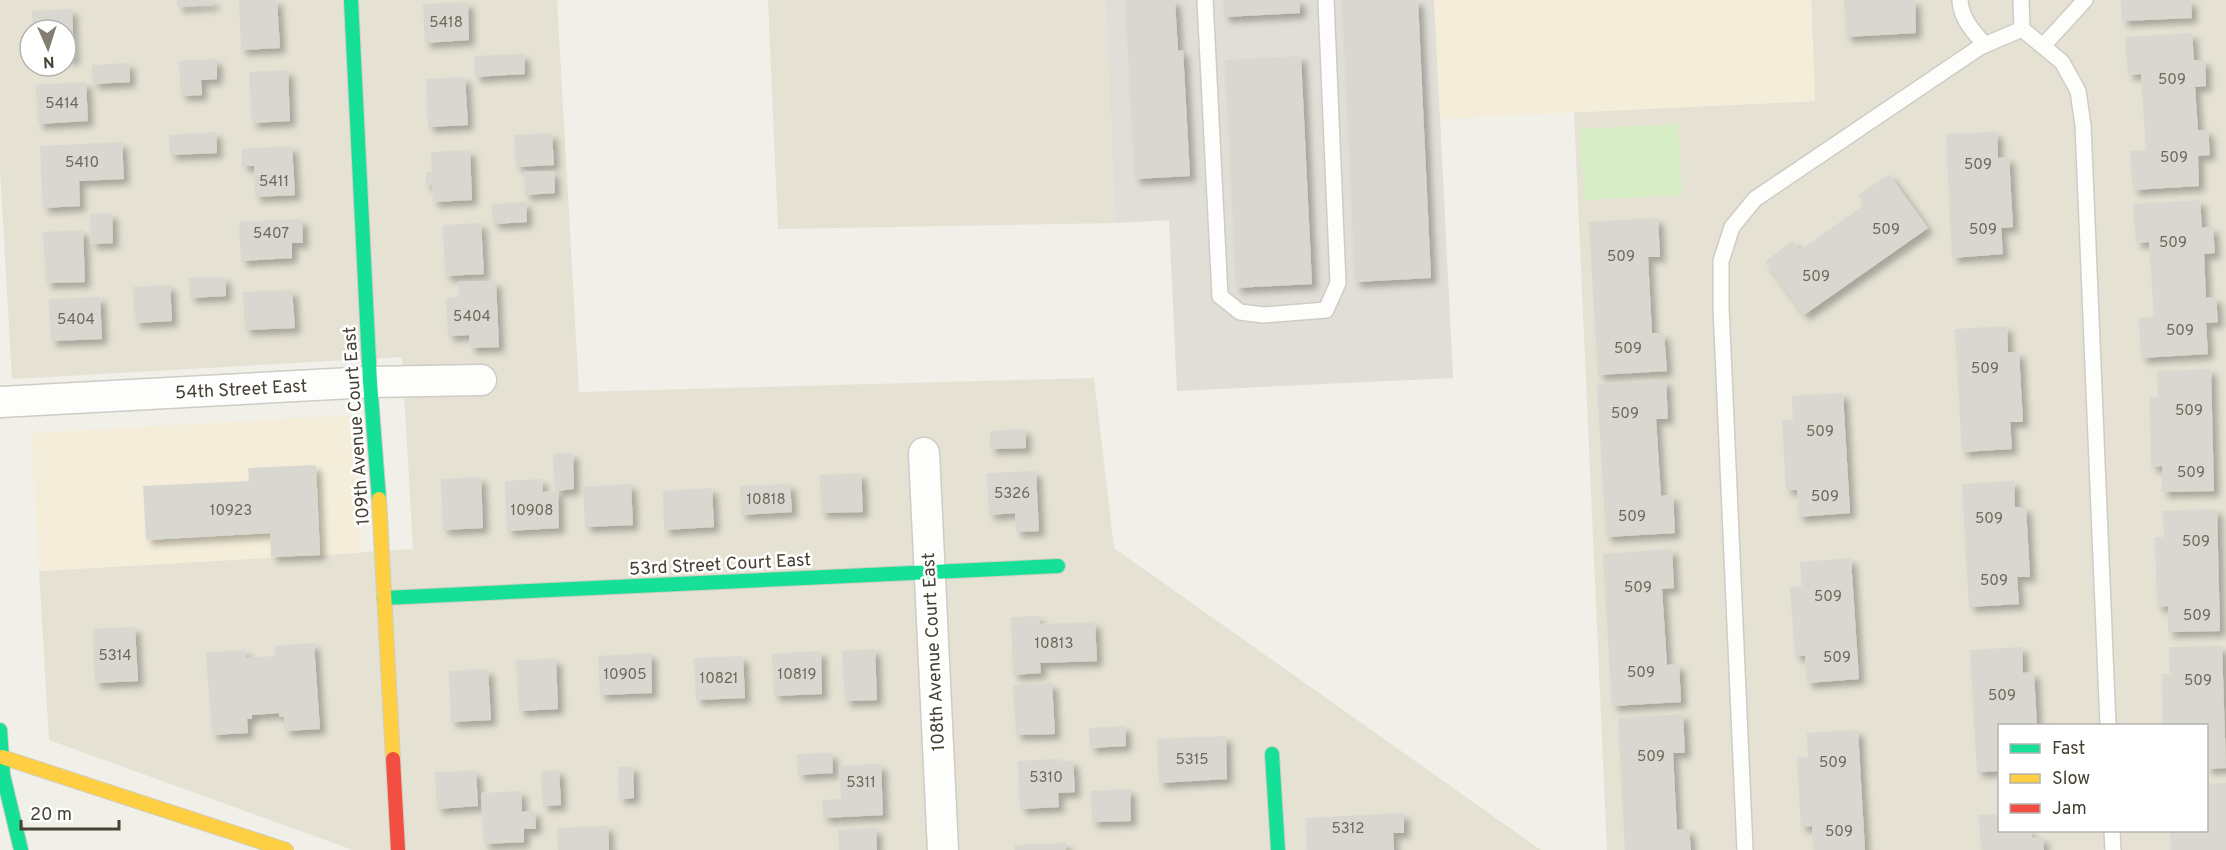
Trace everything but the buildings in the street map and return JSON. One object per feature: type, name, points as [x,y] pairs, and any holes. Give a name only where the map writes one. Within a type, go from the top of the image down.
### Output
[{"type":"street","name":"109th Avenue Court East","points":[[351,0],[370,382],[378,481],[398,850]]},
{"type":"street","name":"54th Street East","points":[[0,402],[370,382],[481,380]]},
{"type":"street","name":"108th Avenue Court East","points":[[924,453],[943,850]]},
{"type":"street","name":"53rd Street Court East","points":[[384,598],[1058,566]]},
{"type":"street","points":[[0,730],[3,775],[21,850]]},
{"type":"street","points":[[1272,754],[1278,850]]},
{"type":"street","points":[[2,757],[286,850]]},
{"type":"lane","points":[[1205,0],[1220,296],[1240,312],[1263,315],[1326,310],[1338,283],[1326,0]]},
{"type":"lane","points":[[1960,0],[1961,12],[1971,29],[1985,45]]},
{"type":"lane","points":[[2020,0],[2022,29],[2062,62],[2078,91],[2083,125],[2108,724]]},
{"type":"lane","points":[[2043,46],[2085,0]]},
{"type":"lane","points":[[1745,850],[1721,261],[1732,227],[1755,199],[1985,45],[2022,29]]},
{"type":"lane","points":[[2112,832],[2113,850]]},
{"type":"shaded area","points":[[0,0],[557,0],[579,392],[1094,378],[1114,548],[1541,850],[353,850],[49,740],[39,571],[413,549],[402,357],[12,379],[0,170]]},
{"type":"shaded area","points":[[768,0],[1105,0],[1115,223],[778,229]]},
{"type":"shaded area","points":[[1105,0],[1434,0],[1453,378],[1177,391],[1169,220],[1115,223]]},
{"type":"shaded area","points":[[1434,0],[1811,0],[1815,101],[1440,119]]},
{"type":"shaded area","points":[[1811,0],[2226,0],[2226,850],[1607,850],[1574,112],[1815,101]]},
{"type":"shaded area","points":[[353,415],[361,553],[39,571],[31,433]]},
{"type":"green space","points":[[1678,124],[1682,195],[1584,200],[1580,129]]},
{"type":"traffic: fast","points":[[351,0],[370,382],[379,499]]},
{"type":"traffic: fast","points":[[384,598],[1058,566]]},
{"type":"traffic: fast","points":[[0,730],[3,775],[21,850]]},
{"type":"traffic: fast","points":[[1272,754],[1278,850]]},
{"type":"traffic: slow","points":[[379,499],[393,759]]},
{"type":"traffic: slow","points":[[2,757],[286,850]]},
{"type":"traffic: jam","points":[[393,759],[398,850]]}]
